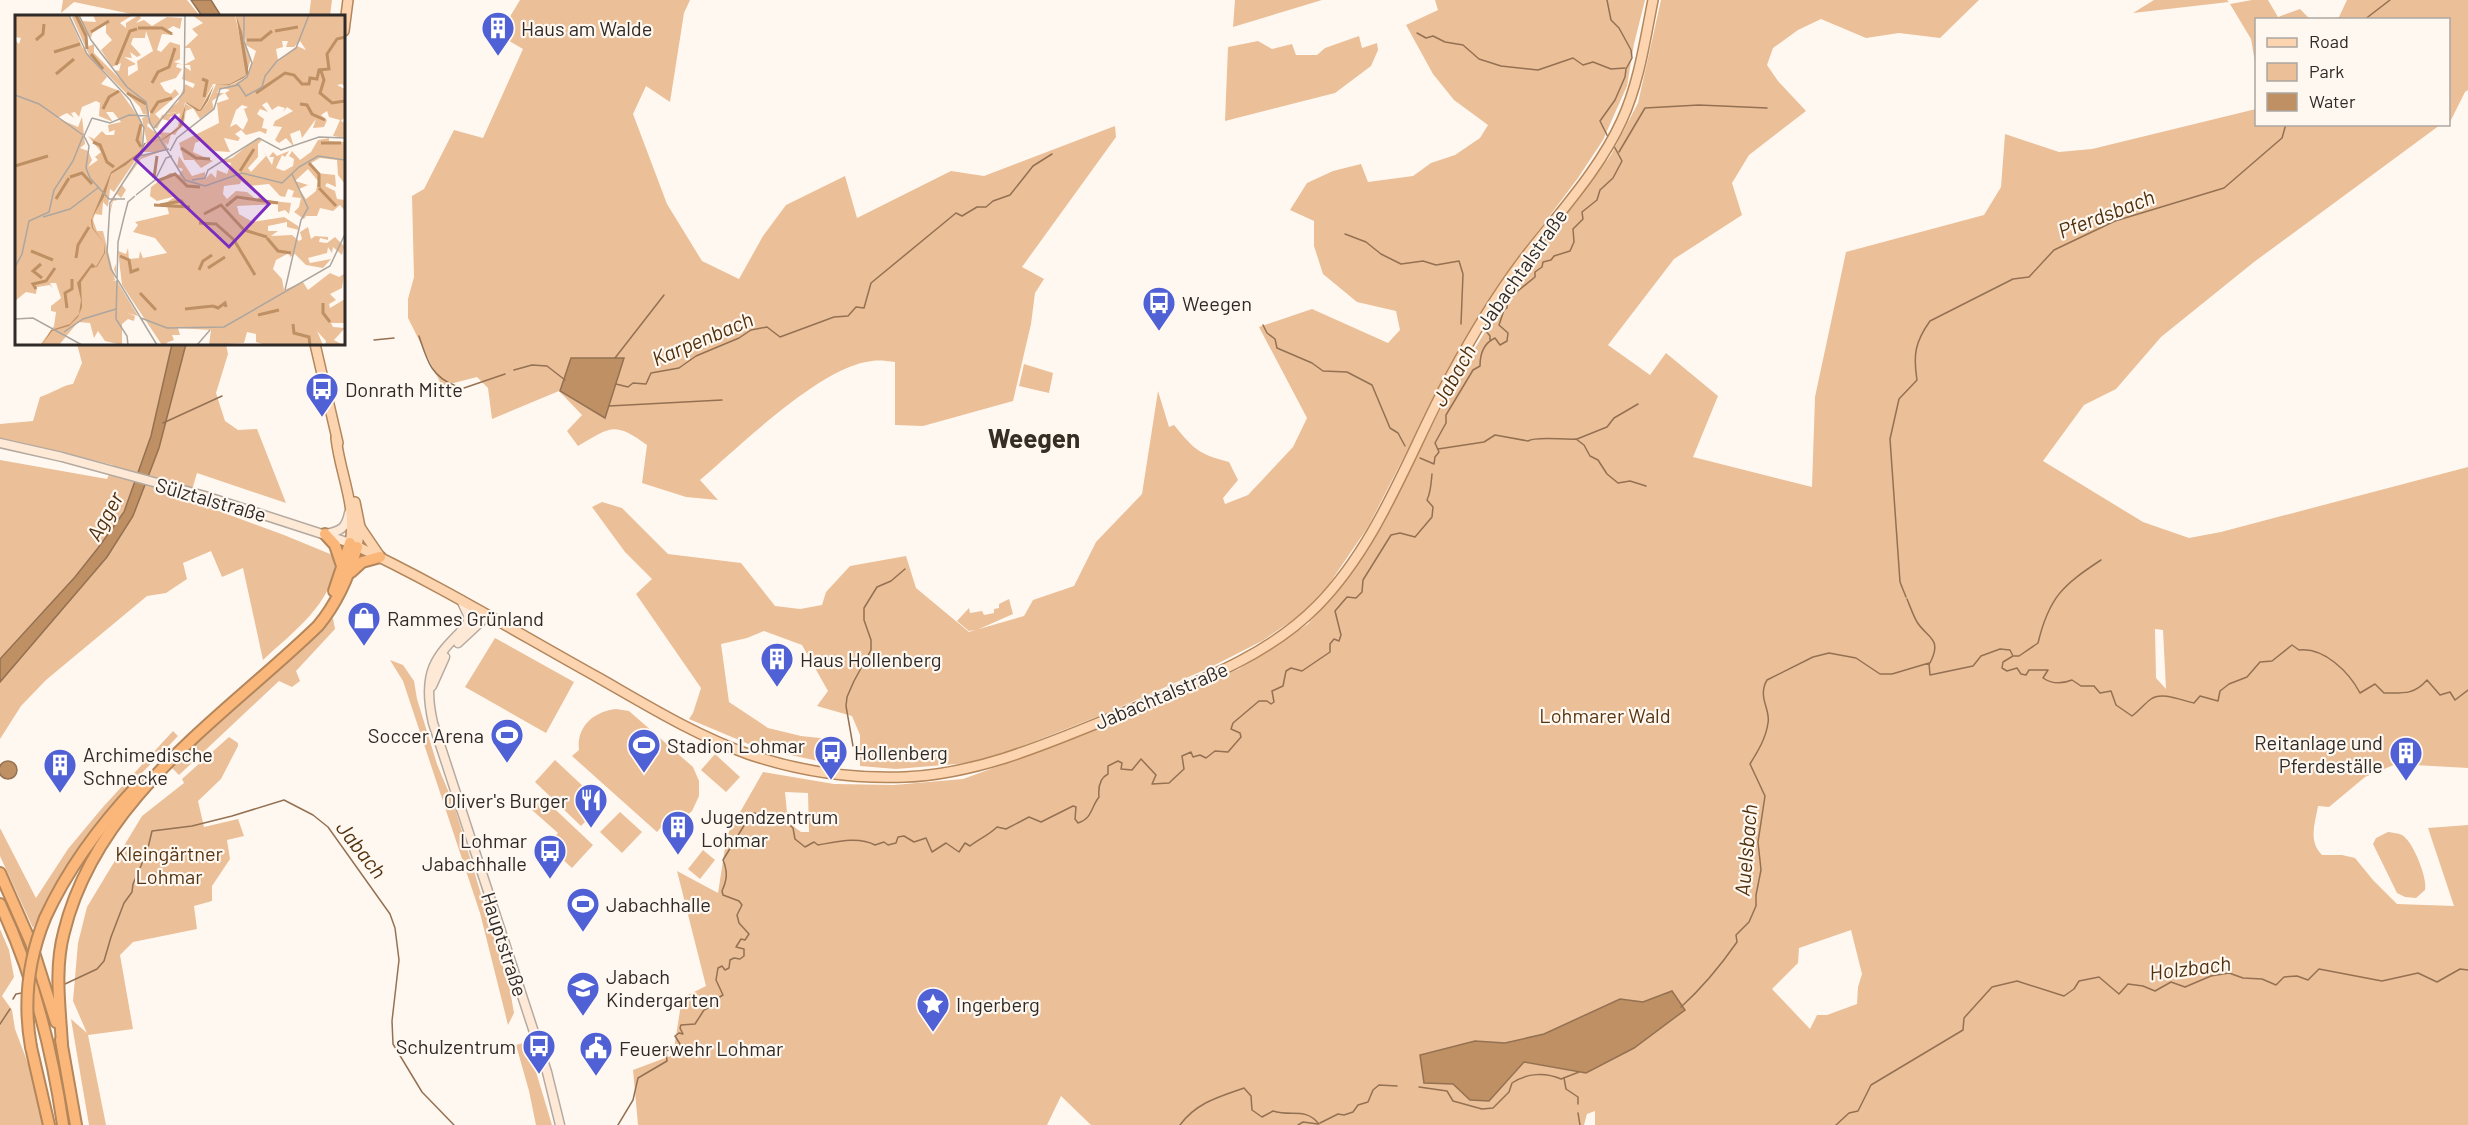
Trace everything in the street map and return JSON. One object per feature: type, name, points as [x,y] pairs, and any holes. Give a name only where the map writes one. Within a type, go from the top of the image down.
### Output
[{"type":"highway","points":[[325,534],[335,544],[346,571]]},
{"type":"highway","points":[[49,1125],[27,1021],[28,982],[32,956],[45,918],[64,880],[87,845],[123,801],[313,622],[346,571],[353,545]]},
{"type":"highway","points":[[346,571],[362,562],[380,557]]},
{"type":"highway","points":[[62,1046],[58,974],[63,933],[70,912],[84,879],[109,833],[159,768]]},
{"type":"highway","points":[[0,873],[31,944],[48,992],[62,1046],[76,1125]]},
{"type":"highway","points":[[0,904],[19,950],[38,1007],[54,1068],[63,1125]]},
{"type":"main road","points":[[345,23],[348,0]]},
{"type":"main road","name":"Jabachtalstraße","points":[[353,545],[461,599],[687,728],[715,741],[789,766],[832,774],[907,777],[972,768],[1016,754],[1158,698],[1237,663],[1268,645],[1300,621],[1329,593],[1372,530],[1450,376],[1482,321],[1517,268],[1605,152],[1617,132],[1630,101],[1653,0]]},
{"type":"main road","points":[[315,345],[336,438],[349,511],[347,524],[343,529],[325,534]]},
{"type":"main road","points":[[336,438],[360,527],[380,557]]},
{"type":"main road","name":"Sülztalstraße","points":[[0,443],[54,454],[192,493],[325,534],[353,545]]},
{"type":"main road","points":[[338,450],[351,501],[353,545]]},
{"type":"main road","points":[[353,545],[360,527]]},
{"type":"main road","points":[[461,599],[468,615],[468,625]]},
{"type":"main road","points":[[468,625],[485,613]]},
{"type":"main road","points":[[429,695],[440,664],[485,613]]},
{"type":"main road","name":"Hauptstraße","points":[[468,625],[441,654],[429,676],[429,695],[434,723],[547,1072],[560,1125]]},
{"type":"green space","points":[[63,0],[187,0],[199,15],[136,15],[74,2],[61,13]]},
{"type":"green space","points":[[311,0],[332,0],[330,15],[309,15]]},
{"type":"green space","points":[[520,0],[690,0],[684,13],[670,102],[646,86],[633,114],[667,204],[702,261],[739,279],[763,236],[786,205],[845,176],[857,218],[951,171],[984,176],[1115,126],[1116,137],[1022,267],[1044,279],[1035,293],[1031,324],[1013,401],[923,426],[895,425],[895,362],[875,361],[852,366],[829,377],[782,410],[700,480],[718,500],[686,497],[642,483],[647,445],[627,432],[612,429],[578,446],[567,431],[582,415],[559,391],[492,419],[488,388],[477,377],[442,386],[408,318],[408,299],[414,277],[412,196],[424,189],[454,130],[483,138],[523,49],[499,35]]},
{"type":"green space","points":[[1235,0],[1322,0],[1233,27]]},
{"type":"green space","points":[[1435,0],[1645,0],[1627,86],[1603,140],[1578,178],[1509,270],[1452,363],[1368,527],[1327,587],[1299,616],[1262,641],[1209,668],[1104,714],[1013,750],[968,763],[896,769],[860,766],[860,735],[852,716],[817,706],[828,691],[802,645],[764,631],[721,644],[729,702],[768,728],[801,736],[829,739],[832,764],[758,748],[689,719],[701,688],[636,594],[652,579],[625,552],[592,507],[602,502],[622,508],[668,554],[741,563],[775,606],[800,609],[822,605],[826,592],[850,566],[906,556],[916,588],[969,632],[975,630],[969,631],[957,621],[969,608],[970,613],[982,611],[984,615],[994,613],[994,609],[999,608],[999,604],[1009,599],[1013,614],[979,629],[1024,616],[1033,600],[1074,586],[1096,542],[1142,494],[1158,391],[1169,427],[1174,425],[1192,445],[1203,453],[1229,462],[1238,480],[1223,498],[1225,504],[1248,495],[1293,447],[1307,418],[1259,327],[1312,309],[1388,343],[1400,330],[1396,311],[1357,302],[1323,274],[1314,246],[1314,221],[1290,210],[1307,183],[1333,171],[1361,164],[1368,182],[1413,176],[1431,163],[1455,155],[1480,138],[1488,125],[1454,100],[1433,74],[1406,25],[1438,10]]},
{"type":"green space","name":"Lohmarer Wald","points":[[1661,0],[1979,0],[1940,38],[1899,33],[1866,38],[1821,19],[1798,30],[1773,48],[1767,65],[1778,81],[1806,111],[1749,155],[1732,183],[1742,215],[1674,259],[1608,345],[1650,375],[1666,353],[1718,396],[1693,457],[1812,487],[1815,397],[1846,252],[1984,215],[2001,187],[2005,134],[2059,152],[2092,149],[2255,109],[2255,126],[2439,126],[2254,262],[2161,337],[2116,389],[2084,405],[2043,461],[2143,522],[2189,538],[2221,532],[2468,467],[2468,768],[2396,764],[2365,777],[2329,807],[2318,806],[2314,838],[2322,855],[2342,855],[2355,858],[2397,904],[2454,906],[2428,828],[2468,825],[2468,1125],[1595,1125],[1595,1111],[1587,1114],[1584,1125],[1091,1125],[1061,1096],[1047,1125],[638,1125],[633,1070],[673,1055],[682,998],[706,986],[677,871],[718,893],[727,835],[763,772],[834,784],[894,785],[963,779],[1081,736],[1239,669],[1308,624],[1354,570],[1380,526],[1457,377],[1521,274],[1611,155],[1638,103]],"holes":[[[2155,629],[2163,630],[2166,689],[2156,678]],[[785,792],[808,793],[809,832],[801,832],[789,823],[793,812],[787,812]],[[1851,930],[1862,974],[1858,987],[1857,1004],[1827,1015],[1817,1015],[1810,1029],[1772,989],[1798,963],[1799,948]],[[1672,991],[1586,1073],[1523,1062],[1470,1100],[1453,1084],[1475,1041],[1505,1043],[1544,1034],[1620,1000],[1643,1002]]]},
{"type":"green space","points":[[2154,0],[2227,0],[2229,2],[2133,13]]},
{"type":"green space","points":[[2268,0],[2278,17],[2300,9],[2309,18],[2255,18],[2255,62],[2251,39],[2230,4]]},
{"type":"green space","points":[[2347,0],[2468,0],[2468,90],[2450,122],[2450,18],[2336,18],[2339,17]]},
{"type":"green space","points":[[1359,36],[1362,48],[1377,43],[1378,50],[1371,66],[1335,93],[1225,121],[1228,47],[1258,41],[1272,49],[1292,44],[1296,55],[1317,55],[1325,48]]},
{"type":"green space","points":[[77,345],[172,345],[151,436],[124,512],[75,577],[0,659],[0,460],[107,479],[113,465],[22,443],[0,440],[0,424],[33,421],[40,397],[73,384],[82,363]]},
{"type":"green space","points":[[186,345],[226,345],[228,354],[216,393],[225,421],[238,430],[257,429],[286,503],[197,473],[189,500],[335,556],[334,572],[329,587],[311,614],[263,660],[243,568],[222,577],[211,551],[183,563],[187,579],[166,593],[147,596],[46,680],[21,706],[0,739],[0,682],[107,557],[133,516],[159,448]]},
{"type":"green space","points":[[1024,364],[1053,373],[1049,393],[1019,386]]},
{"type":"green space","points":[[333,618],[335,629],[296,671],[300,681],[292,687],[279,681],[179,775],[171,767],[220,719]]},
{"type":"green space","points":[[495,638],[574,682],[546,733],[465,687]]},
{"type":"green space","points":[[390,660],[403,665],[414,681],[417,699],[437,764],[454,805],[510,990],[514,1013],[508,1025],[480,913],[403,681]]},
{"type":"green space","name":"Stadion Lohmar","points":[[608,710],[629,711],[693,767],[699,781],[699,796],[692,811],[679,822],[663,825],[657,832],[572,756],[579,750],[581,734],[588,721]]},
{"type":"green space","points":[[173,731],[178,736],[115,800],[86,837],[33,928],[0,856],[0,828],[36,898],[68,849]]},
{"type":"green space","name":"Kleingärtner Lohmar","points":[[229,737],[238,743],[238,746],[221,779],[198,801],[204,827],[238,819],[244,836],[227,840],[230,859],[212,886],[212,901],[194,906],[197,929],[133,942],[120,955],[133,1029],[88,1035],[106,1125],[89,1125],[71,1019],[87,1033],[73,1001],[78,943],[87,907],[142,816],[184,783],[182,779]]},
{"type":"green space","points":[[715,754],[740,777],[726,792],[701,770]]},
{"type":"green space","points":[[555,760],[602,804],[581,826],[535,782]]},
{"type":"green space","points":[[543,798],[593,845],[572,868],[547,845],[558,833],[532,810]]},
{"type":"green space","points":[[620,812],[642,832],[622,853],[600,832]]},
{"type":"green space","points":[[2388,832],[2400,834],[2406,839],[2419,861],[2425,890],[2416,898],[2405,897],[2397,893],[2373,844],[2376,838]]},
{"type":"green space","points":[[703,850],[715,860],[700,879],[688,869]]},
{"type":"green space","points":[[0,929],[9,950],[14,977],[2,996],[12,1010],[15,1029],[33,1077],[46,1125],[0,1125]]},
{"type":"green space","points":[[527,1042],[552,1125],[536,1125],[516,1045]]},
{"type":"water","points":[[191,0],[211,0],[220,15],[201,15]]},
{"type":"water","points":[[172,345],[186,345],[159,448],[133,516],[107,557],[0,682],[0,659],[75,577],[124,512],[151,436]]},
{"type":"water","points":[[571,358],[624,358],[605,418],[560,391]]},
{"type":"water","points":[[4,761],[12,761],[17,766],[15,777],[4,779],[-1,774],[-1,766]]},
{"type":"water","points":[[1672,991],[1685,1010],[1634,1048],[1586,1073],[1524,1062],[1489,1101],[1470,1100],[1453,1084],[1424,1083],[1420,1055],[1475,1041],[1505,1043],[1544,1034],[1620,999],[1643,1002]]},
{"type":"waterway","name":"Jabach","points":[[1607,0],[1611,20],[1619,28],[1631,50],[1632,58],[1615,100],[1600,121],[1608,137]]},
{"type":"waterway","name":"Pferdsbach","points":[[2367,18],[2390,0]]},
{"type":"waterway","points":[[1417,33],[1426,38],[1433,36],[1445,42],[1463,45],[1479,59],[1501,66],[1538,70],[1573,58],[1583,65],[1593,62],[1611,69],[1625,68]]},
{"type":"waterway","points":[[1619,152],[1645,108],[1699,105],[1767,108]]},
{"type":"waterway","name":"Pferdsbach","points":[[1906,597],[1900,582],[1890,439],[1899,399],[1917,380],[1916,349],[1930,321],[2013,279],[2029,277],[2054,250],[2115,221],[2224,188],[2282,138],[2285,126]]},
{"type":"waterway","name":"Jabach","points":[[1420,458],[1434,464],[1439,452],[1435,443],[1446,423],[1446,415],[1473,370],[1480,366],[1485,346],[1495,338],[1500,345],[1507,341],[1508,333],[1499,325],[1504,310],[1507,308],[1508,299],[1535,277],[1535,272],[1542,267],[1543,262],[1570,251],[1574,242],[1573,229],[1583,219],[1582,212],[1597,200],[1600,190],[1613,178],[1622,161],[1614,146]]},
{"type":"waterway","name":"Karpenbach","points":[[616,384],[628,387],[633,383],[646,384],[651,373],[679,368],[696,356],[739,338],[751,330],[767,327],[780,337],[834,317],[848,316],[856,307],[864,308],[871,283],[956,213],[962,216],[977,207],[986,207],[993,201],[1010,195],[1033,166],[1052,154]]},
{"type":"waterway","points":[[1345,234],[1366,242],[1381,254],[1401,264],[1423,261],[1436,265],[1459,261],[1463,274],[1461,324]]},
{"type":"waterway","points":[[615,358],[664,295]]},
{"type":"waterway","points":[[1263,325],[1267,333],[1275,339],[1277,348],[1312,363],[1323,371],[1347,372],[1372,385],[1390,428],[1398,433],[1405,446]]},
{"type":"waterway","points":[[1486,331],[1490,340]]},
{"type":"waterway","name":"Karpenbach","points":[[419,336],[435,373],[456,386]]},
{"type":"waterway","name":"Karpenbach","points":[[374,340],[394,338]]},
{"type":"waterway","name":"Karpenbach","points":[[514,370],[532,365],[547,366],[565,380]]},
{"type":"waterway","name":"Karpenbach","points":[[464,388],[505,374]]},
{"type":"waterway","name":"Karpenbach","points":[[163,423],[222,396]]},
{"type":"waterway","points":[[609,406],[722,400]]},
{"type":"waterway","points":[[1577,439],[1607,427],[1614,418],[1638,404]]},
{"type":"waterway","points":[[1438,449],[1484,442],[1495,435],[1528,441],[1544,438],[1576,439],[1618,483],[1630,481],[1646,486]]},
{"type":"waterway","name":"Jabach","points":[[618,1125],[633,1100],[638,1078],[667,1061],[666,1051],[670,1049],[676,1053],[680,1052],[680,1044],[675,1036],[679,1033],[683,1034],[681,1025],[695,1024],[704,1010],[717,1003],[718,998],[723,995],[716,980],[718,968],[722,966],[725,970],[729,968],[730,960],[744,956],[744,949],[736,947],[741,939],[745,940],[749,934],[739,923],[737,915],[742,905],[739,901],[723,895],[726,876],[723,860],[751,814],[755,813],[764,820],[778,814],[793,828],[795,839],[805,847],[814,842],[818,845],[854,840],[875,845],[884,842],[888,845],[896,843],[898,837],[904,836],[914,842],[926,838],[932,852],[946,843],[959,852],[965,843],[970,846],[997,827],[1006,829],[1029,817],[1041,822],[1073,806],[1076,807],[1075,819],[1078,823],[1083,821],[1089,816],[1099,797],[1100,783],[1108,774],[1108,766],[1118,761],[1122,763],[1121,769],[1132,770],[1141,759],[1156,775],[1152,784],[1169,783],[1184,769],[1182,756],[1191,752],[1193,757],[1200,755],[1206,758],[1215,751],[1228,752],[1241,737],[1240,733],[1231,729],[1233,723],[1259,701],[1267,701],[1271,704],[1274,702],[1272,691],[1283,686],[1286,671],[1291,668],[1302,671],[1330,652],[1330,644],[1334,639],[1339,641],[1341,635],[1335,611],[1347,597],[1356,598],[1362,592],[1363,580],[1391,535],[1400,533],[1415,537],[1432,517],[1433,507],[1427,500],[1432,474]]},
{"type":"waterway","points":[[2014,656],[2019,656],[2038,643],[2047,614],[2059,594],[2067,585],[2101,560]]},
{"type":"waterway","points":[[853,746],[846,706],[847,697],[871,650],[871,640],[864,620],[864,608],[877,587],[891,581],[905,569]]},
{"type":"waterway","name":"Pferdsbach","points":[[1907,599],[1917,622],[1934,643],[1934,655],[1930,663]]},
{"type":"waterway","name":"Auelsbach","points":[[1681,1007],[1704,984],[1731,951],[1737,942],[1736,935],[1749,922],[1756,906],[1761,870],[1758,842],[1765,796],[1750,764],[1767,729],[1768,713],[1763,692],[1764,686],[1767,680],[1813,657],[1829,653],[1856,658],[1880,674],[1892,674],[1929,663],[1930,675],[1973,666],[1981,656],[2000,649],[2010,650],[2013,656],[2003,662],[2002,668],[2007,671],[2017,668],[2021,674],[2026,675],[2029,670],[2048,670],[2043,678],[2050,681],[2061,683],[2072,680],[2081,686],[2094,686],[2100,693],[2111,691],[2116,705],[2132,716],[2148,701],[2161,696],[2194,703],[2200,696],[2218,701],[2220,691],[2229,684],[2247,677],[2260,662],[2272,661],[2292,645],[2299,650],[2318,652],[2335,662],[2360,693],[2375,684],[2384,693],[2408,692],[2413,691],[2427,680],[2440,695],[2450,692],[2455,700],[2468,690]]},
{"type":"waterway","name":"Jabach","points":[[65,984],[97,969],[104,961],[124,903],[132,892],[133,884],[147,852],[152,831],[192,826],[284,800],[313,815],[328,827],[390,914],[395,928],[399,960],[392,1021],[393,1044],[422,1092],[454,1125]]},
{"type":"waterway","name":"Holzbach","points":[[1836,1125],[1849,1113],[1858,1111],[1871,1085],[1963,1030],[1964,1018],[1992,987],[2017,981],[2064,996],[2074,989],[2079,981],[2099,977],[2119,994],[2128,984],[2143,986],[2155,991],[2171,982],[2185,987],[2211,976],[2229,973],[2243,978],[2262,979],[2276,985],[2284,977],[2297,976],[2308,980],[2319,969],[2382,981],[2418,973],[2437,982],[2460,969],[2468,970]]},
{"type":"waterway","name":"Jabach","points":[[13,999],[16,994],[22,993]]},
{"type":"waterway","name":"Jabach","points":[[0,1024],[10,1009]]},
{"type":"waterway","name":"Auelsbach","points":[[1419,1087],[1447,1091],[1453,1101],[1482,1109],[1493,1108],[1509,1092],[1512,1083],[1524,1077],[1549,1075],[1561,1079],[1579,1072]]},
{"type":"waterway","name":"Holzbach","points":[[1564,1078],[1566,1089],[1578,1097],[1578,1104]]},
{"type":"waterway","name":"Auelsbach","points":[[1320,1123],[1338,1114],[1353,1112],[1358,1105],[1368,1102],[1373,1090],[1379,1085],[1397,1086]]},
{"type":"waterway","name":"Auelsbach","points":[[1180,1125],[1200,1106],[1244,1088],[1251,1096],[1252,1110],[1262,1117],[1273,1111],[1303,1114],[1319,1124]]},
{"type":"waterway","name":"Holzbach","points":[[1578,1113],[1580,1125]]},
{"type":"waterway","points":[[1298,1125],[1303,1122],[1318,1124]]},
{"type":"place","name":"Haus am Walde","points":[[498,57]]},
{"type":"place","name":"Weegen","points":[[1159,332]]},
{"type":"place","name":"Donrath Mitte","points":[[322,418]]},
{"type":"place","name":"Rammes Grünland","points":[[364,647]]},
{"type":"place","name":"Haus Hollenberg","points":[[777,688]]},
{"type":"place","name":"Soccer Arena","points":[[507,764]]},
{"type":"place","name":"Stadion Lohmar","points":[[644,774]]},
{"type":"place","name":"Hollenberg","points":[[831,781]]},
{"type":"place","name":"Reitanlage und Pferdeställe","points":[[2406,782]]},
{"type":"place","name":"Archimedische Schnecke","points":[[60,794]]},
{"type":"place","name":"Oliver's Burger","points":[[591,829]]},
{"type":"place","name":"Jugendzentrum Lohmar","points":[[678,856]]},
{"type":"place","name":"Lohmar Jabachhalle","points":[[550,880]]},
{"type":"place","name":"Jabachhalle","points":[[583,933]]},
{"type":"place","name":"Jabach Kindergarten","points":[[583,1017]]},
{"type":"place","name":"Ingerberg","points":[[933,1033]]},
{"type":"place","name":"Schulzentrum","points":[[539,1075]]},
{"type":"place","name":"Feuerwehr Lohmar","points":[[596,1077]]},
{"type":"district","name":"Weegen","points":[[1034,437]]},
{"type":"water label","name":"Agger","points":[[104,516]]}]
